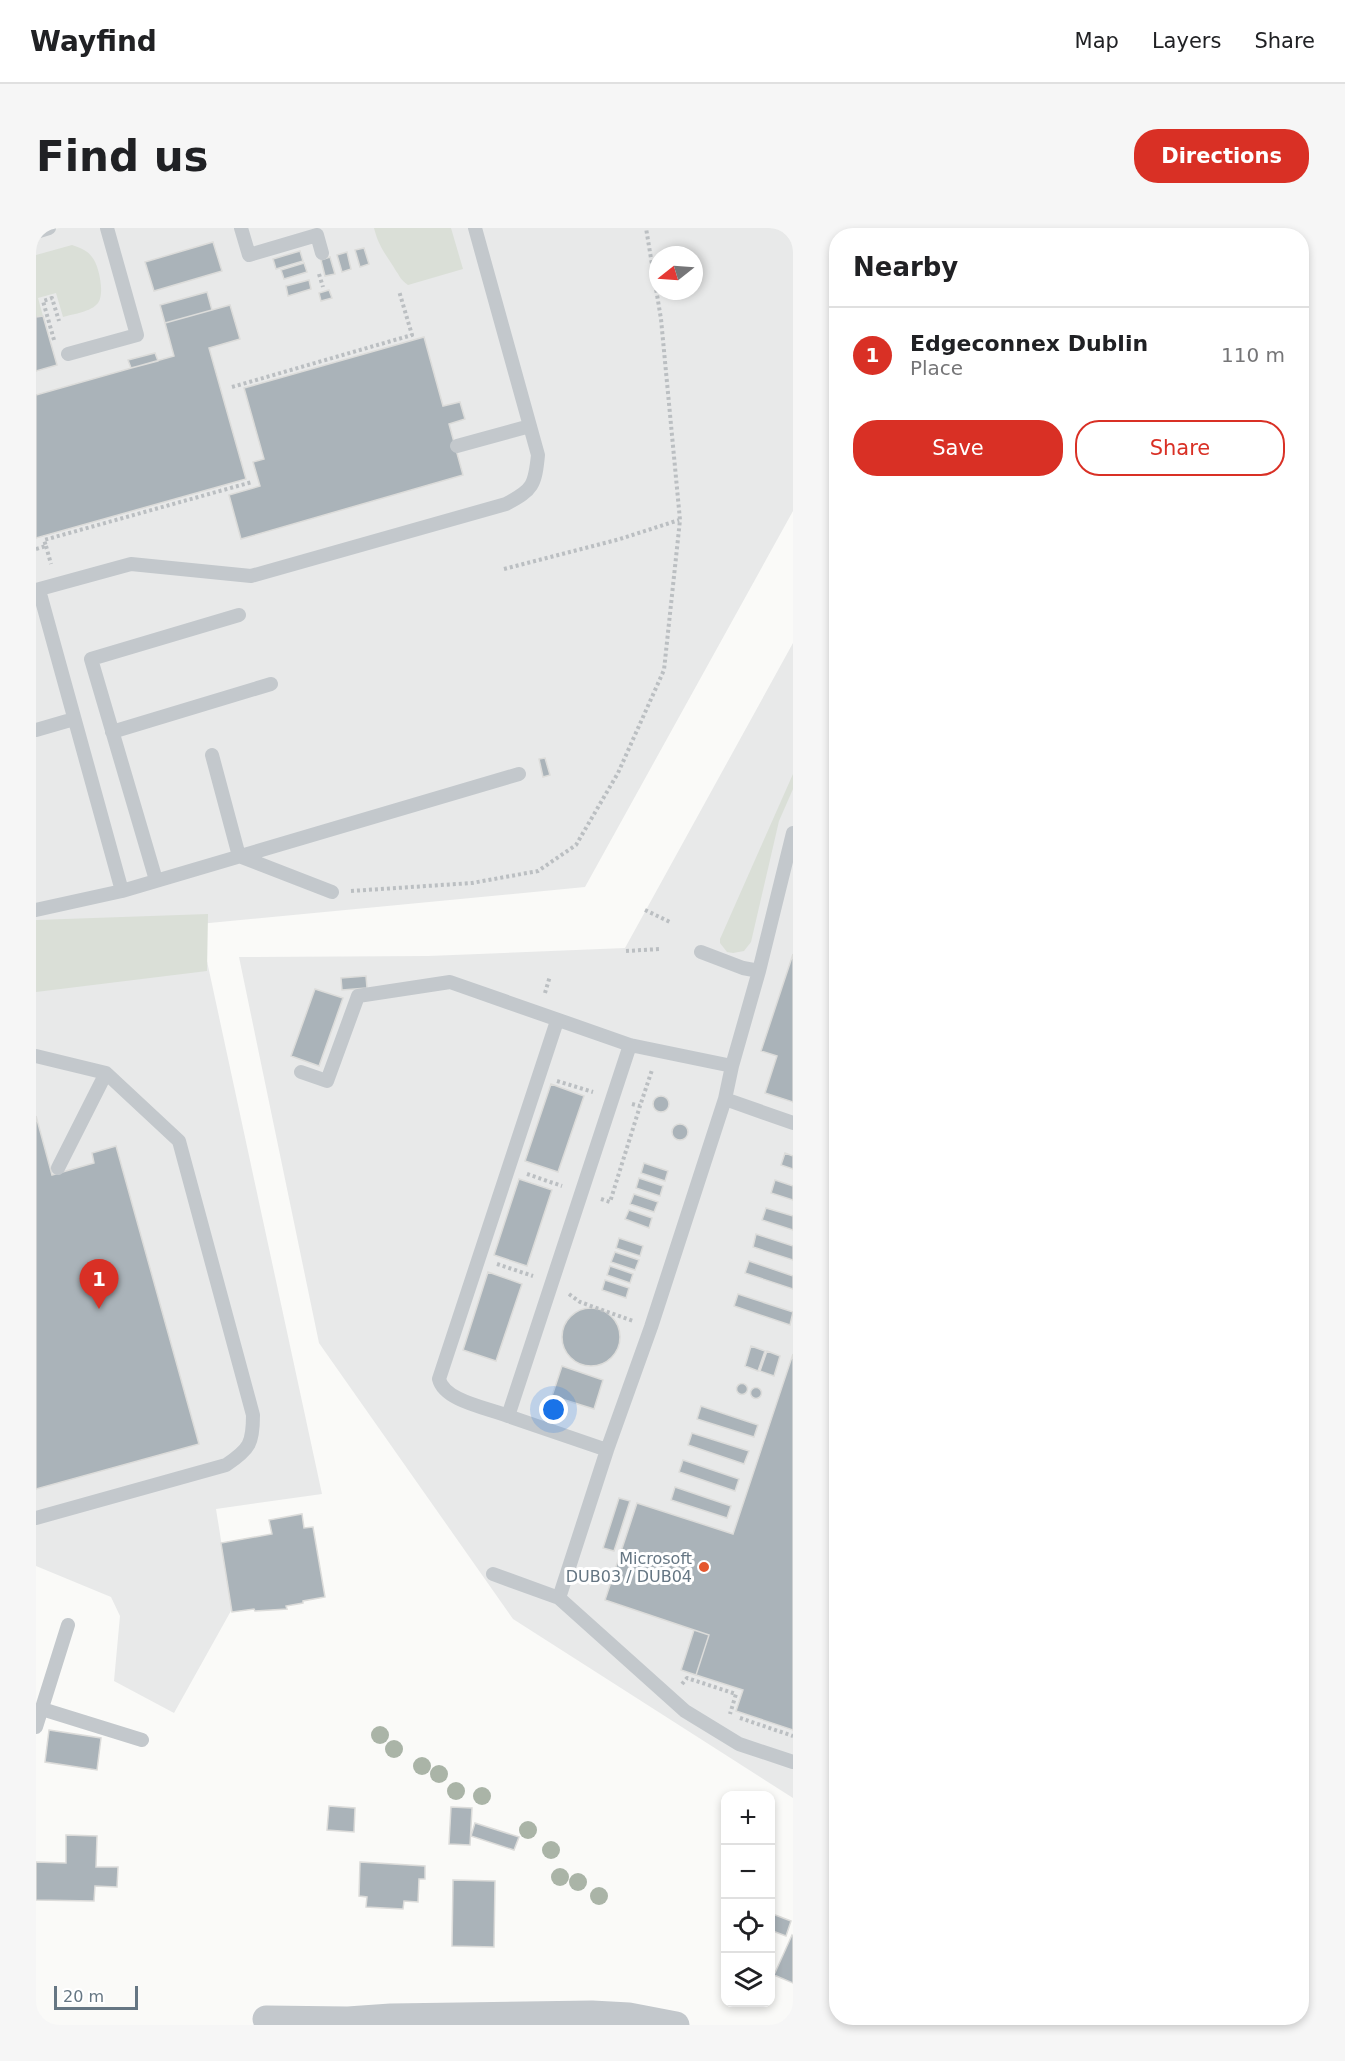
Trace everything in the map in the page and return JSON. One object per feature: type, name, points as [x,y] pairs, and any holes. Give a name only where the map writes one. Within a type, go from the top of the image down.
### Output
[{"type":"street","points":[[266,2019],[348,2020],[391,2017],[569,2014],[676,2025]]},
{"type":"lane","points":[[68,354],[137,335],[107,228]]},
{"type":"lane","points":[[241,228],[249,255],[318,235],[322,253]]},
{"type":"lane","points":[[122,891],[37,590],[131,564],[251,576],[506,504],[526,494],[535,478],[538,455],[475,228]]},
{"type":"lane","points":[[457,446],[530,426]]},
{"type":"lane","points":[[156,880],[91,659],[239,615]]},
{"type":"lane","points":[[112,732],[271,684]]},
{"type":"lane","points":[[36,730],[74,719]]},
{"type":"lane","points":[[212,755],[239,856]]},
{"type":"lane","points":[[36,910],[122,891],[519,774]]},
{"type":"lane","points":[[559,1598],[725,1099],[793,834]]},
{"type":"lane","points":[[239,856],[332,892]]},
{"type":"lane","points":[[700,952],[743,968],[759,971]]},
{"type":"lane","points":[[301,1072],[327,1081],[358,996],[450,982],[630,1045],[732,1066]]},
{"type":"lane","points":[[557,1021],[439,1379],[441,1387],[453,1396],[607,1450]]},
{"type":"lane","points":[[507,1416],[630,1045]]},
{"type":"lane","points":[[36,1056],[106,1073],[179,1141],[253,1414],[253,1436],[244,1453],[226,1465],[36,1518]]},
{"type":"lane","points":[[58,1168],[106,1073]]},
{"type":"lane","points":[[725,1099],[793,1123]]},
{"type":"lane","points":[[492,1574],[559,1598],[685,1711],[739,1744],[793,1762]]},
{"type":"lane","points":[[36,1727],[68,1625]]},
{"type":"lane","points":[[42,1709],[142,1740]]},
{"type":"path","points":[[332,892],[472,883],[538,871],[576,845],[618,773],[664,670],[680,520],[661,319],[646,228]]},
{"type":"path","points":[[232,387],[412,335],[399,291]]},
{"type":"path","points":[[55,344],[43,301],[52,298],[58,321]]},
{"type":"path","points":[[36,549],[46,546],[45,540],[252,482]]},
{"type":"path","points":[[504,569],[620,539],[680,520]]},
{"type":"path","points":[[645,910],[672,923]]},
{"type":"path","points":[[626,951],[660,949]]},
{"type":"path","points":[[543,1000],[550,976]]},
{"type":"path","points":[[670,1698],[687,1678],[736,1694],[730,1714],[793,1736]]},
{"type":"shaded area","points":[[36,228],[793,228],[793,511],[585,887],[199,924],[322,1494],[216,1509],[232,1609],[174,1713],[114,1681],[120,1616],[111,1597],[36,1566]]},
{"type":"shaded area","points":[[374,228],[451,228],[463,269],[408,285],[383,251]]},
{"type":"shaded area","points":[[72,245],[86,251],[95,261],[101,287],[98,303],[86,311],[63,317],[56,293],[38,298],[43,316],[36,317],[36,255]]},
{"type":"shaded area","points":[[793,643],[793,1798],[513,1619],[319,1343],[239,957],[428,956],[625,948]]},
{"type":"shaded area","points":[[793,774],[793,789],[779,821],[751,942],[744,951],[727,952],[720,943],[720,939]]},
{"type":"shaded area","points":[[208,914],[207,971],[36,992],[36,920]]},
{"type":"building","points":[[213,242],[222,271],[154,291],[145,262]]},
{"type":"building","points":[[364,248],[369,264],[360,267],[355,250]]},
{"type":"building","points":[[300,251],[303,261],[276,269],[273,259]]},
{"type":"building","points":[[347,252],[351,269],[342,272],[337,255]]},
{"type":"building","points":[[330,257],[335,274],[325,276],[321,260]]},
{"type":"building","points":[[304,263],[307,272],[284,279],[281,270]]},
{"type":"building","points":[[309,280],[311,289],[288,296],[286,286]]},
{"type":"building","points":[[329,290],[332,298],[321,301],[319,293]]},
{"type":"building","points":[[207,292],[212,310],[165,323],[160,305]]},
{"type":"building","points":[[230,305],[240,339],[209,348],[246,479],[36,538],[36,395],[174,356],[165,323]]},
{"type":"building","points":[[43,316],[57,365],[36,371],[36,317]]},
{"type":"building","points":[[424,337],[443,406],[460,402],[465,419],[449,424],[463,475],[241,539],[229,495],[260,486],[253,462],[264,459],[244,388]]},
{"type":"building","points":[[155,353],[158,361],[131,368],[128,360]]},
{"type":"building","points":[[545,758],[550,775],[543,777],[539,759]]},
{"type":"building","points":[[793,954],[793,1102],[765,1093],[777,1056],[761,1051]]},
{"type":"building","points":[[366,976],[367,988],[342,990],[341,978]]},
{"type":"building","points":[[315,989],[343,998],[319,1066],[291,1056]]},
{"type":"building","points":[[551,1084],[584,1096],[558,1172],[525,1161]]},
{"type":"building","points":[[661,1096],[667,1098],[669,1104],[667,1110],[661,1112],[655,1110],[653,1104],[655,1098]]},
{"type":"building","points":[[36,1116],[52,1175],[94,1163],[92,1153],[116,1146],[199,1444],[36,1489]]},
{"type":"building","points":[[680,1124],[688,1132],[680,1140],[672,1132]]},
{"type":"building","points":[[785,1153],[793,1156],[793,1169],[781,1165]]},
{"type":"building","points":[[644,1163],[668,1171],[665,1181],[641,1173]]},
{"type":"building","points":[[639,1178],[663,1186],[660,1196],[636,1188]]},
{"type":"building","points":[[519,1179],[552,1190],[527,1266],[494,1255]]},
{"type":"building","points":[[775,1180],[793,1186],[793,1200],[771,1193]]},
{"type":"building","points":[[634,1194],[658,1202],[654,1212],[630,1204]]},
{"type":"building","points":[[766,1208],[793,1216],[793,1230],[762,1220]]},
{"type":"building","points":[[629,1210],[652,1218],[649,1228],[625,1219]]},
{"type":"building","points":[[756,1234],[793,1246],[793,1260],[753,1247]]},
{"type":"building","points":[[619,1238],[643,1246],[640,1256],[616,1248]]},
{"type":"building","points":[[615,1252],[639,1260],[635,1270],[611,1262]]},
{"type":"building","points":[[749,1261],[793,1276],[793,1289],[745,1273]]},
{"type":"building","points":[[610,1266],[633,1274],[630,1283],[607,1275]]},
{"type":"building","points":[[488,1272],[522,1284],[496,1361],[463,1350]]},
{"type":"building","points":[[605,1280],[629,1288],[626,1298],[602,1290]]},
{"type":"building","points":[[738,1294],[793,1312],[790,1325],[734,1306]]},
{"type":"building","points":[[591,1308],[607,1313],[615,1321],[620,1337],[615,1353],[607,1361],[591,1366],[575,1361],[567,1353],[562,1337],[567,1321],[575,1313]]},
{"type":"building","points":[[751,1346],[765,1351],[758,1371],[745,1366]]},
{"type":"building","points":[[767,1351],[780,1356],[774,1376],[760,1371]]},
{"type":"building","name":"Microsoft DUB03 / DUB04","points":[[793,1354],[793,1730],[736,1711],[743,1690],[696,1675],[709,1635],[605,1600],[637,1503],[733,1534]]},
{"type":"building","points":[[562,1366],[603,1380],[594,1409],[552,1396]]},
{"type":"building","points":[[742,1383],[748,1389],[742,1395],[736,1389]]},
{"type":"building","points":[[756,1387],[762,1393],[756,1399],[750,1393]]},
{"type":"building","points":[[701,1406],[758,1425],[754,1437],[697,1419]]},
{"type":"building","points":[[692,1433],[749,1451],[744,1464],[688,1445]]},
{"type":"building","points":[[683,1460],[739,1479],[735,1491],[679,1472]]},
{"type":"building","points":[[675,1487],[731,1506],[727,1518],[671,1500]]},
{"type":"building","points":[[619,1498],[630,1501],[614,1551],[603,1548]]},
{"type":"building","points":[[302,1514],[304,1528],[313,1527],[325,1597],[286,1606],[287,1609],[232,1612],[221,1543],[272,1534],[269,1520]]},
{"type":"building","points":[[694,1630],[709,1635],[696,1675],[681,1670]]},
{"type":"building","points":[[49,1730],[101,1738],[97,1770],[45,1762]]},
{"type":"building","points":[[329,1806],[355,1808],[354,1832],[327,1830]]},
{"type":"building","points":[[451,1807],[472,1808],[470,1845],[449,1844]]},
{"type":"building","points":[[475,1823],[519,1837],[514,1850],[471,1836]]},
{"type":"building","points":[[66,1835],[97,1836],[96,1867],[118,1867],[117,1887],[95,1886],[94,1901],[36,1900],[36,1862],[66,1863]]},
{"type":"building","points":[[360,1862],[425,1866],[425,1879],[419,1879],[418,1902],[404,1901],[403,1909],[366,1907],[367,1897],[359,1896]]},
{"type":"building","points":[[453,1880],[495,1881],[494,1947],[452,1946]]},
{"type":"building","points":[[775,1915],[791,1921],[786,1936],[775,1932]]},
{"type":"building","points":[[792,1935],[793,1983],[775,1975]]},
{"type":"place","name":"Edgeconnex Dublin","points":[[99,1309]]},
{"type":"place","name":"Microsoft DUB03 / DUB04","points":[[704,1567]]}]
